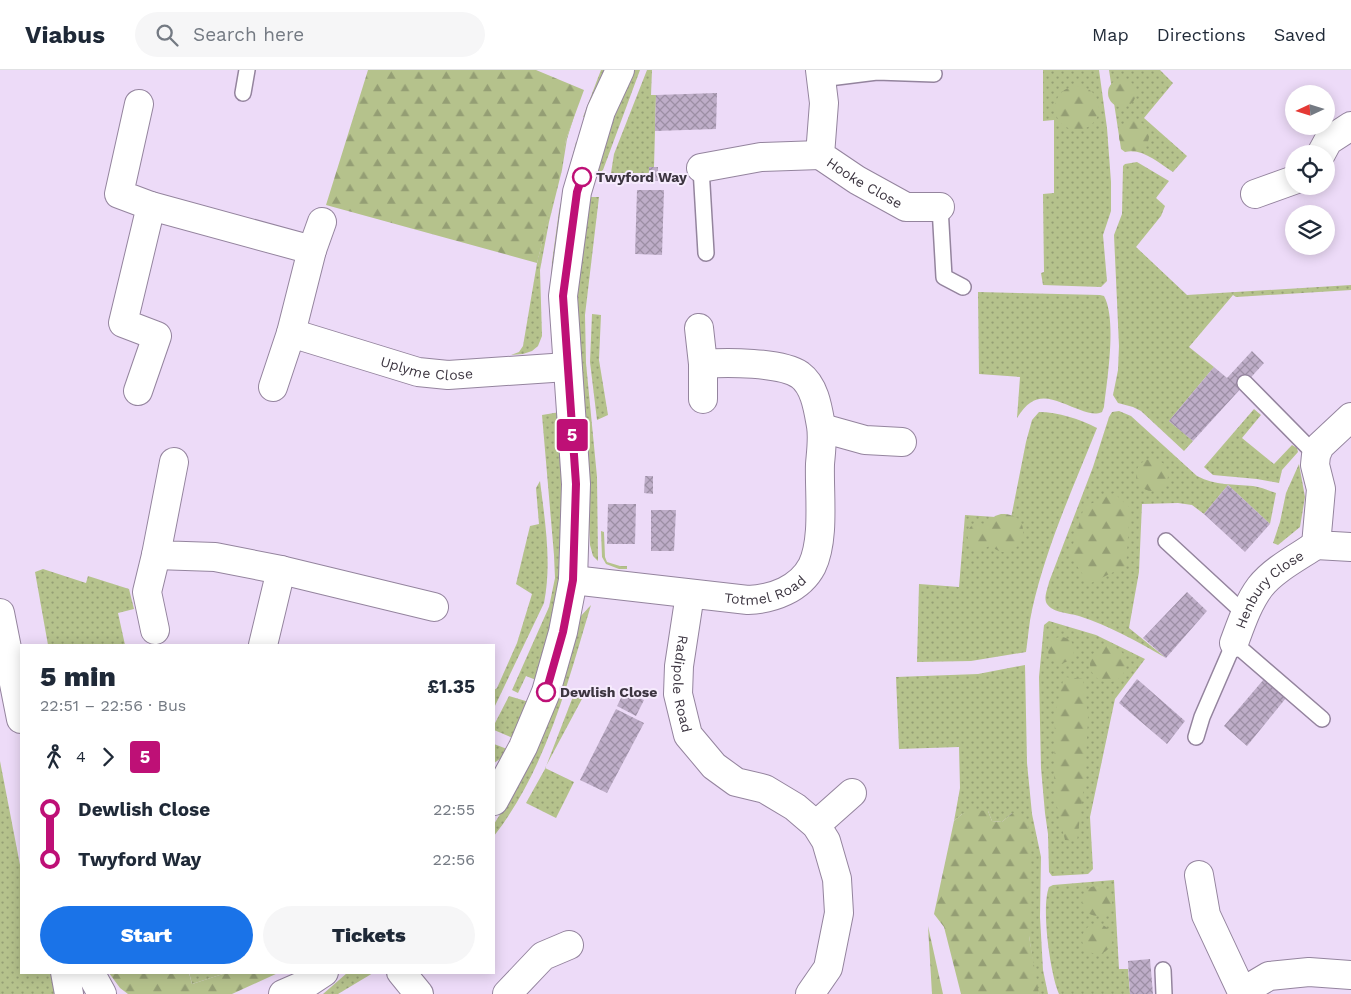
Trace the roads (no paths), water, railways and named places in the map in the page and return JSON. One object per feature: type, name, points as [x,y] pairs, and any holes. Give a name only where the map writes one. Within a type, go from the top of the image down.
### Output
[{"type":"street","points":[[496,794],[523,748],[546,692],[563,632],[573,580],[576,484],[563,296],[577,192],[601,111],[620,70]]},
{"type":"street","name":"Hooke Close","points":[[820,74],[824,104],[820,155]]},
{"type":"street","points":[[140,104],[119,194],[151,206],[312,250]]},
{"type":"street","points":[[1326,145],[1328,141],[1351,126]]},
{"type":"street","name":"Hooke Close","points":[[701,168],[762,157],[820,155],[857,180],[906,207],[940,207]]},
{"type":"street","points":[[1255,194],[1285,183]]},
{"type":"street","points":[[138,391],[156,336],[123,323],[151,206]]},
{"type":"street","points":[[273,387],[291,333],[312,250],[322,222]]},
{"type":"street","points":[[698,328],[703,364],[704,399]]},
{"type":"street","name":"Uplyme Close","points":[[291,333],[418,372],[448,375],[567,366]]},
{"type":"street","name":"Totmel Road","points":[[573,580],[690,594],[761,600],[773,597],[795,585],[812,566],[819,543],[822,428],[812,391],[807,381],[789,369],[777,366],[718,362],[703,364]]},
{"type":"street","points":[[1316,454],[1320,446],[1351,417]]},
{"type":"street","points":[[822,428],[865,440],[902,442]]},
{"type":"street","name":"Henbury Close","points":[[1316,454],[1315,465],[1320,489],[1316,545]]},
{"type":"street","points":[[155,630],[147,592],[174,462]]},
{"type":"street","name":"Henbury Close","points":[[1234,643],[1245,614],[1260,586],[1282,567],[1316,545],[1351,547]]},
{"type":"street","points":[[156,554],[215,557],[281,570],[434,607]]},
{"type":"street","points":[[263,644],[281,570]]},
{"type":"street","name":"Radipole Road","points":[[690,594],[678,666],[678,694],[688,735],[714,766],[736,782],[765,789],[796,807],[816,825],[826,840],[837,879],[839,913],[828,968],[810,994]]},
{"type":"street","points":[[0,613],[20,714]]},
{"type":"street","points":[[816,825],[852,793]]},
{"type":"street","points":[[1199,874],[1206,915],[1239,993],[1269,976],[1309,972],[1351,975]]},
{"type":"street","points":[[507,994],[543,956],[569,945]]},
{"type":"street","points":[[65,974],[69,994]]},
{"type":"street","points":[[91,974],[102,994]]},
{"type":"street","points":[[403,974],[419,994]]},
{"type":"lane","points":[[243,93],[247,70]]},
{"type":"lane","points":[[820,74],[876,72],[934,74]]},
{"type":"lane","points":[[701,168],[706,253]]},
{"type":"lane","points":[[940,207],[944,277],[963,287]]},
{"type":"lane","points":[[1245,383],[1316,454]]},
{"type":"lane","points":[[1166,542],[1245,614]]},
{"type":"lane","points":[[1196,737],[1202,717],[1234,643],[1322,719]]},
{"type":"lane","points":[[1163,970],[1164,994]]},
{"type":"place","name":"Twyford Way","points":[[582,177]]},
{"type":"place","name":"Dewlish Close","points":[[546,692]]}]
